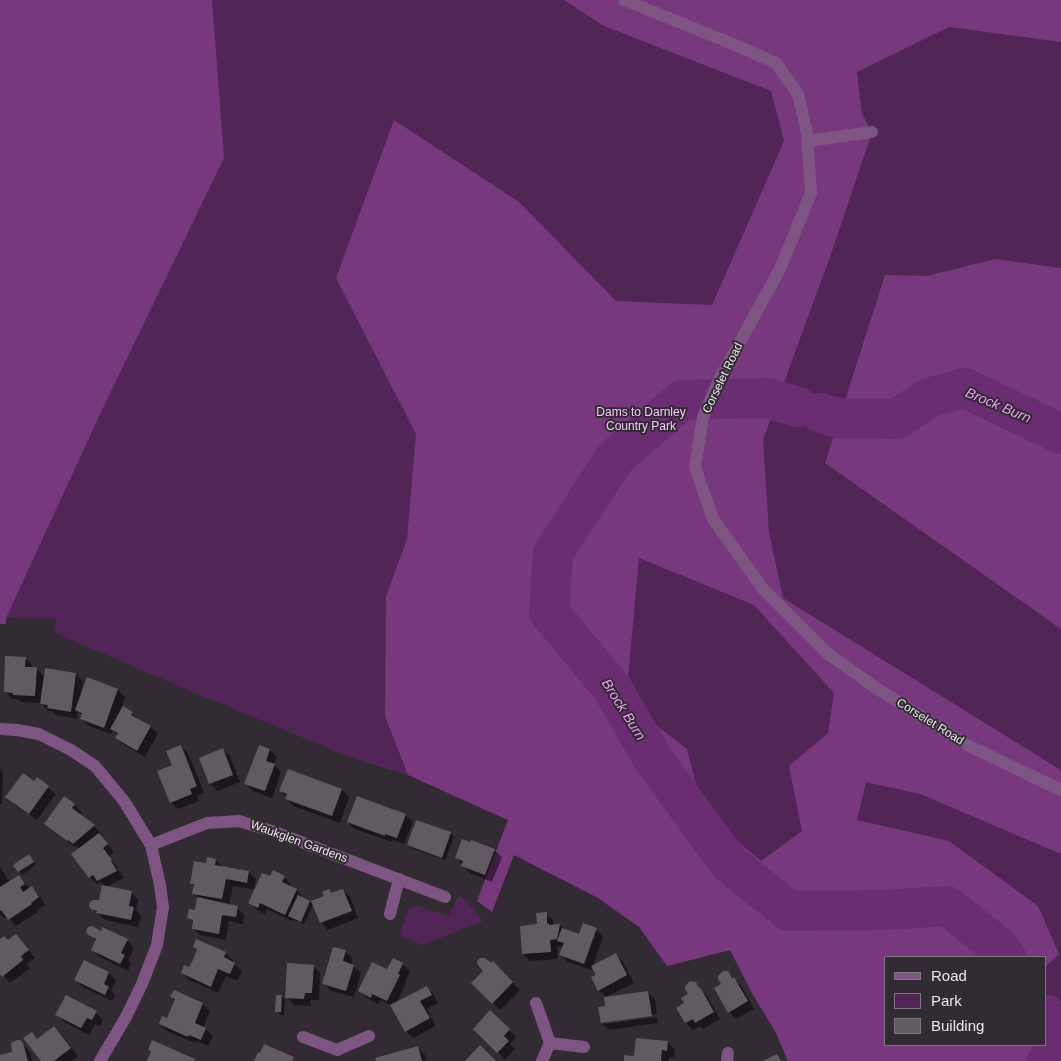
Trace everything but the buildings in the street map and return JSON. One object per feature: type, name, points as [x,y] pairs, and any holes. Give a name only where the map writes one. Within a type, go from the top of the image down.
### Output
[{"type":"street","name":"Corselet Road","points":[[624,0],[776,63],[798,94],[807,133],[811,193],[780,269],[720,378],[704,417],[695,467],[713,519],[764,590],[827,653],[879,690],[969,746],[1061,790]]},
{"type":"street","points":[[808,141],[872,132]]},
{"type":"street","points":[[0,729],[39,734],[71,750],[95,766],[124,801],[151,845],[163,907],[157,945],[126,1017],[100,1061]]},
{"type":"street","name":"Waukglen Gardens","points":[[151,845],[207,823],[239,821],[275,832],[445,897]]},
{"type":"street","points":[[390,914],[399,879]]},
{"type":"street","points":[[536,1004],[550,1044],[542,1061]]},
{"type":"street","points":[[303,1036],[335,1055],[369,1036]]},
{"type":"street","points":[[550,1044],[584,1047]]},
{"type":"green space","name":"Dams to Darnley Country Park","points":[[0,0],[1061,0],[1061,1061],[788,1061],[775,1031],[753,995],[730,950],[667,966],[639,927],[598,898],[510,853],[509,821],[408,775],[357,760],[55,633],[56,619],[7,618],[6,624],[0,624]]},
{"type":"green space","points":[[0,0],[212,0],[224,158],[101,412],[6,618],[6,624],[0,624]]},
{"type":"green space","points":[[564,0],[1061,0],[1061,42],[949,27],[857,72],[862,114],[872,132],[832,251],[763,440],[769,532],[783,598],[1061,770],[1061,854],[920,794],[866,782],[857,820],[949,841],[1038,906],[1059,954],[1046,966],[1046,956],[884,956],[884,1046],[1046,1046],[1046,1022],[1061,1029],[1061,1061],[788,1061],[775,1031],[753,995],[730,950],[667,966],[639,927],[598,898],[514,855],[492,912],[477,901],[508,820],[408,775],[385,716],[386,596],[407,539],[416,434],[336,278],[394,120],[519,202],[616,301],[712,305],[784,141],[771,91],[604,26]],"holes":[[[639,558],[754,605],[834,693],[828,733],[789,766],[802,831],[761,861],[703,812],[687,749],[591,675],[628,678]]]},
{"type":"green space","points":[[995,259],[1061,268],[1061,629],[825,463],[885,275],[927,276]]},
{"type":"green space","points":[[459,896],[467,901],[483,921],[422,945],[399,935],[409,908],[417,906],[449,916]]},
{"type":"waterway","name":"Brock Burn","points":[[821,413],[838,418],[897,419],[928,398],[965,388],[1061,434]]},
{"type":"waterway","name":"Brock Burn","points":[[798,407],[767,398],[682,400],[615,458],[553,553],[549,612],[612,688],[655,762],[730,864],[789,911],[884,910],[947,906],[998,946],[1005,956]]},
{"type":"waterway","name":"Brock Burn","points":[[1046,1017],[1057,1050],[1047,1061]]}]
